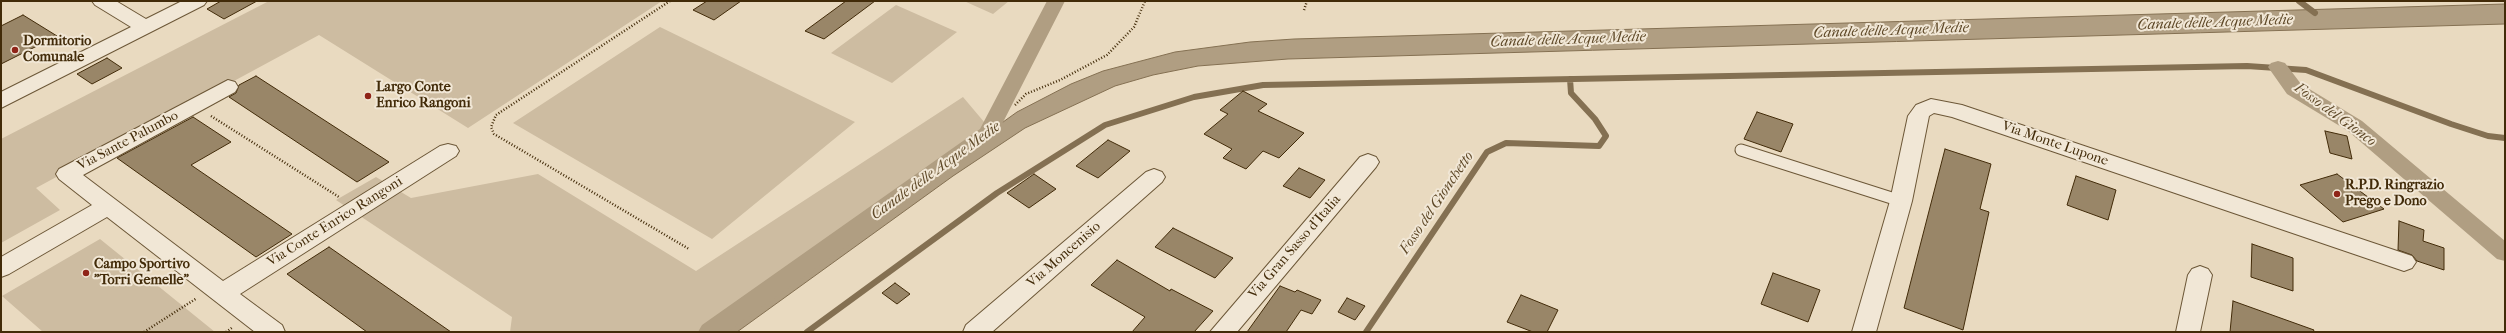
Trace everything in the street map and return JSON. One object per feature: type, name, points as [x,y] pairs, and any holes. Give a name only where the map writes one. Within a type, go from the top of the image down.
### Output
[{"type":"street","points":[[102,1],[145,27]]},
{"type":"street","points":[[1,101],[198,1]]},
{"type":"street","name":"Via Sante Palumbo","points":[[228,87],[67,174],[274,332]]},
{"type":"street","name":"Via Monte Lupone","points":[[1864,332],[1901,201],[1919,116],[1926,108],[1941,106],[2404,262]]},
{"type":"street","name":"Via Conte Enrico Rangoni","points":[[218,290],[357,208],[448,151]]},
{"type":"street","name":"Via Gran Sasso d'Italia","points":[[1222,332],[1368,162]]},
{"type":"street","name":"Via Moncenisio","points":[[975,332],[1154,177]]},
{"type":"street","points":[[1,268],[108,206]]},
{"type":"street","points":[[2188,332],[2200,275]]},
{"type":"lane","points":[[1741,150],[1901,201]]},
{"type":"path","points":[[670,1],[496,115],[491,127],[494,134],[689,249]]},
{"type":"path","points":[[1015,105],[1026,94],[1060,80],[1107,55],[1134,26],[1145,1]]},
{"type":"path","points":[[1304,10],[1307,1]]},
{"type":"path","points":[[194,105],[357,208]]},
{"type":"path","points":[[144,332],[218,290]]},
{"type":"shaded area","points":[[269,1],[662,1],[468,128],[319,35],[36,188],[60,210],[1,243],[1,139]]},
{"type":"shaded area","points":[[964,1],[1009,1],[993,14]]},
{"type":"shaded area","points":[[896,5],[957,32],[892,83],[831,53]]},
{"type":"shaded area","points":[[660,27],[855,122],[712,239],[513,123]]},
{"type":"shaded area","points":[[963,97],[990,129],[914,187],[710,332],[510,332],[512,317],[336,200],[376,177],[411,198],[538,174],[696,271]]},
{"type":"shaded area","name":"Campo Sportivo \"Torri Gemelle\"","points":[[100,239],[215,332],[43,332],[2,296]]},
{"type":"water","points":[[2505,4],[2505,24],[1288,59],[1198,66],[1153,75],[1115,86],[1025,128],[953,176],[737,332],[710,332],[1017,112],[1071,84],[1103,71],[1175,52],[1250,42],[1294,39]]},
{"type":"building","points":[[221,1],[257,1],[224,19],[207,9]]},
{"type":"building","points":[[707,1],[741,1],[714,20],[693,10]]},
{"type":"building","points":[[846,1],[875,1],[824,39],[805,31]]},
{"type":"building","name":"Dormitorio Comunale","points":[[23,15],[57,36],[1,64],[1,26]]},
{"type":"building","points":[[107,58],[122,68],[92,84],[77,74]]},
{"type":"building","points":[[256,76],[389,162],[357,182],[229,97],[236,93],[239,85]]},
{"type":"building","points":[[1243,91],[1267,104],[1258,111],[1304,133],[1279,158],[1263,151],[1246,169],[1223,158],[1232,149],[1204,134],[1228,114],[1220,110]]},
{"type":"building","points":[[1757,112],[1793,124],[1781,152],[1744,139]]},
{"type":"building","points":[[193,117],[231,142],[191,165],[292,234],[256,257],[117,158]]},
{"type":"building","points":[[2325,131],[2347,136],[2352,159],[2330,153]]},
{"type":"building","points":[[1108,140],[1130,151],[1098,178],[1076,166]]},
{"type":"building","points":[[1945,149],[1991,164],[1980,209],[1989,212],[1963,330],[1904,308]]},
{"type":"building","points":[[1299,168],[1325,180],[1310,198],[1283,186]]},
{"type":"building","points":[[1034,174],[1056,189],[1029,208],[1007,193]]},
{"type":"building","name":"R.P.D. Ringrazio Prego e Dono","points":[[2337,174],[2384,209],[2343,222],[2300,185]]},
{"type":"building","points":[[2076,176],[2116,190],[2108,220],[2067,205]]},
{"type":"building","points":[[2399,221],[2424,230],[2423,241],[2444,248],[2444,270],[2417,261],[2412,255],[2398,250]]},
{"type":"building","points":[[1173,228],[1233,258],[1215,278],[1155,247]]},
{"type":"building","points":[[2252,244],[2293,258],[2293,291],[2251,277]]},
{"type":"building","points":[[329,247],[451,332],[367,332],[287,274]]},
{"type":"building","points":[[1117,260],[1170,291],[1171,289],[1213,311],[1194,332],[1132,332],[1145,317],[1091,285]]},
{"type":"building","points":[[1773,273],[1820,290],[1808,322],[1761,304]]},
{"type":"building","points":[[895,283],[910,294],[897,304],[882,293]]},
{"type":"building","points":[[1280,286],[1295,292],[1297,290],[1321,300],[1312,314],[1301,310],[1286,332],[1247,332]]},
{"type":"building","points":[[1521,295],[1558,310],[1547,332],[1533,332],[1507,322]]},
{"type":"building","points":[[1347,298],[1365,306],[1355,320],[1338,312]]},
{"type":"building","points":[[2233,301],[2314,330],[2313,332],[2230,332]]},
{"type":"waterway","name":"Fosso del Gionco","points":[[990,129],[1056,1]]},
{"type":"waterway","points":[[2299,1],[2315,13]]},
{"type":"waterway","points":[[1570,79],[2247,66],[2306,70],[2451,124],[2488,136],[2505,138]]},
{"type":"waterway","name":"Fosso del Gionco","points":[[2278,67],[2294,89],[2355,126],[2505,253]]},
{"type":"waterway","points":[[807,332],[997,193],[1105,125],[1194,97],[1263,85],[1570,79]]},
{"type":"waterway","name":"Fosso del Gionchetto","points":[[1366,332],[1487,152],[1506,143],[1599,146],[1606,136],[1595,119],[1571,93],[1570,79]]},
{"type":"waterway","name":"Canale delle Acque Medie","points":[[710,332],[914,187],[983,135]]},
{"type":"place","name":"Dormitorio Comunale","points":[[15,50]]},
{"type":"place","name":"Largo Conte Enrico Rangoni","points":[[368,96]]},
{"type":"place","name":"R.P.D. Ringrazio Prego e Dono","points":[[2337,194]]},
{"type":"place","name":"Campo Sportivo \"Torri Gemelle\"","points":[[86,273]]}]
